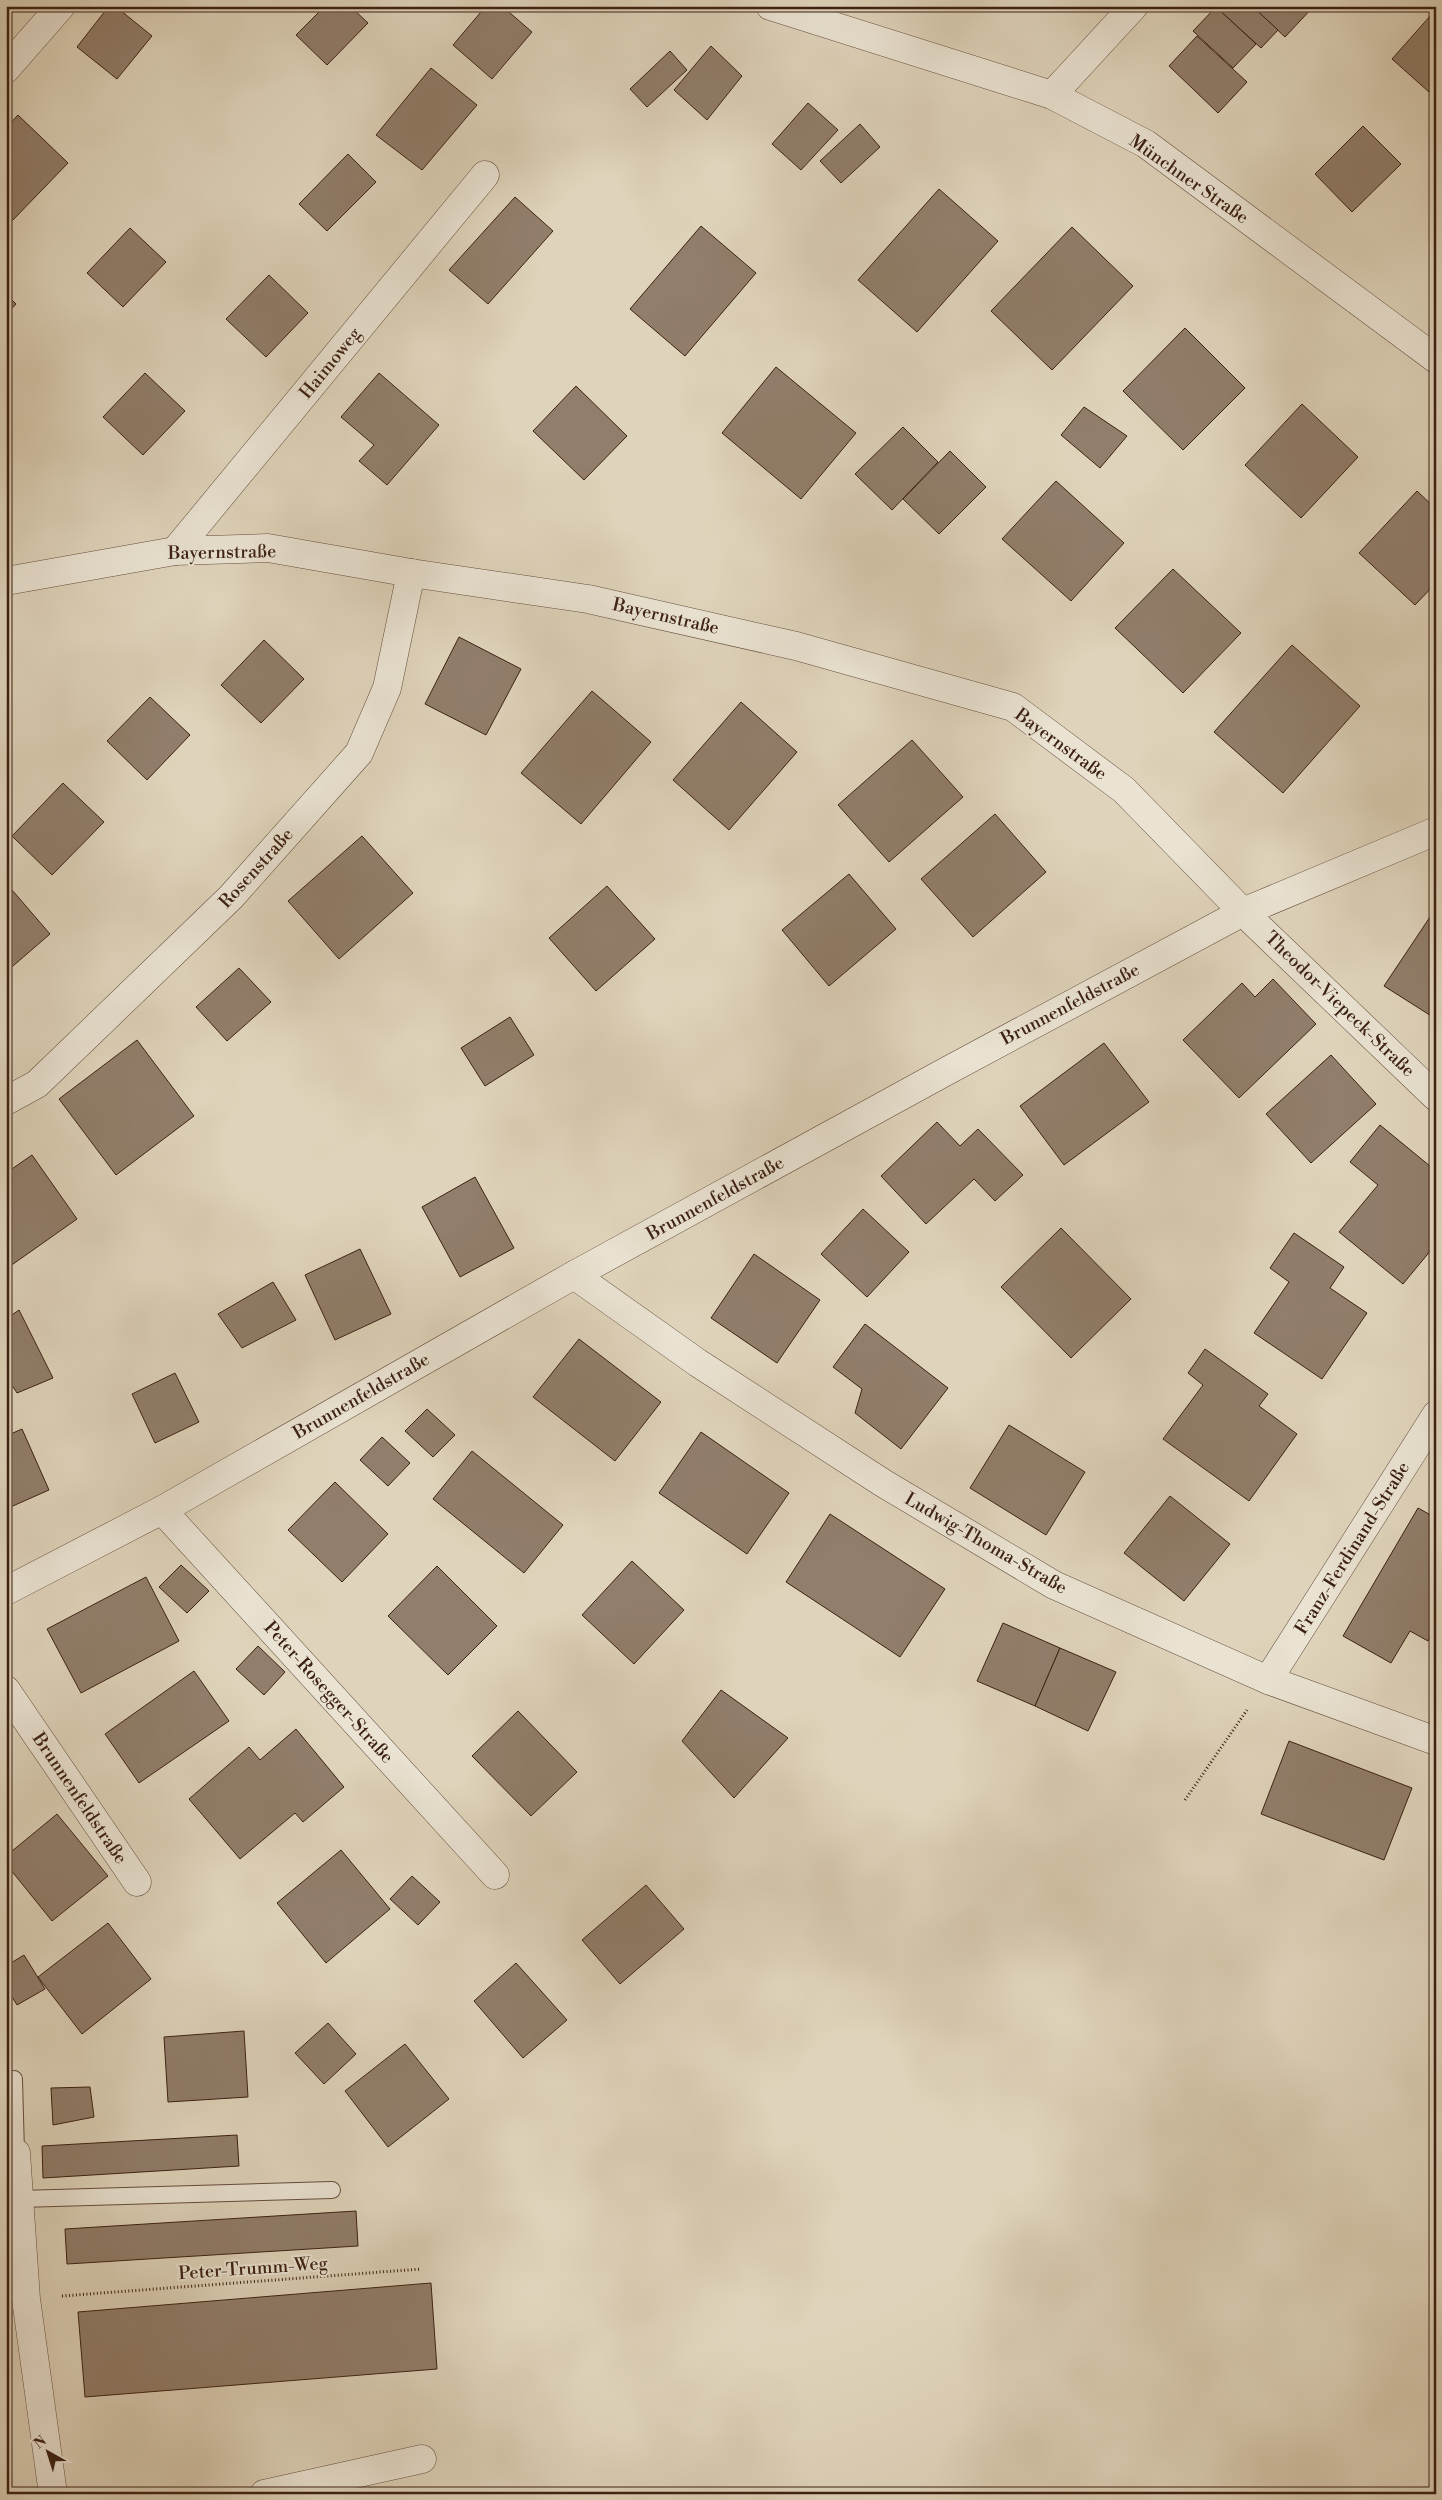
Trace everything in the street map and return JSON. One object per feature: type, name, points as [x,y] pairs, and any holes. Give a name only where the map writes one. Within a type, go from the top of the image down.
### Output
[{"type":"street","points":[[6,69],[61,6]]},
{"type":"street","name":"Münchner Straße","points":[[770,6],[1052,95],[1146,144],[1436,359]]},
{"type":"street","points":[[1052,95],[1134,6]]},
{"type":"street","name":"Haimoweg","points":[[175,550],[485,175]]},
{"type":"street","name":"Bayernstraße","points":[[6,581],[175,550],[268,548],[410,573],[588,598],[796,646],[1013,707],[1124,790],[1243,912]]},
{"type":"street","name":"Rosenstraße","points":[[6,1101],[37,1084],[231,897],[359,753],[387,688],[410,573]]},
{"type":"street","name":"Brunnenfeldstraße","points":[[6,1591],[162,1510],[574,1275],[1243,912],[1436,831]]},
{"type":"street","name":"Theodor-Viepeck-Straße","points":[[1243,912],[1436,1097]]},
{"type":"street","name":"Ludwig-Thoma-Straße","points":[[574,1275],[698,1363],[875,1478],[1054,1585],[1268,1680],[1436,1741]]},
{"type":"street","name":"Franz-Ferdinand-Straße","points":[[1268,1680],[1436,1415]]},
{"type":"street","name":"Peter-Rosegger-Straße","points":[[162,1510],[495,1875]]},
{"type":"street","name":"Brunnenfeldstraße","points":[[6,1690],[137,1882]]},
{"type":"street","points":[[16,2153],[26,2299],[53,2494]]},
{"type":"street","points":[[264,2494],[422,2459]]},
{"type":"lane","points":[[14,2079],[16,2153]]},
{"type":"lane","points":[[20,2199],[332,2190]]},
{"type":"path","points":[[1185,1800],[1239,1721]]},
{"type":"path","name":"Peter-Trumm-Weg","points":[[88,2294],[420,2269]]},
{"type":"building","points":[[109,6],[115,6],[152,36],[117,79],[77,47]]},
{"type":"building","points":[[325,6],[350,6],[368,23],[327,65],[296,35]]},
{"type":"building","points":[[486,6],[502,6],[532,32],[492,79],[453,45]]},
{"type":"building","points":[[1252,6],[1314,6],[1285,37]]},
{"type":"building","points":[[1252,6],[1278,30],[1261,48],[1216,7]]},
{"type":"building","points":[[1216,7],[1256,44],[1233,68],[1193,31]]},
{"type":"building","points":[[1431,15],[1436,19],[1436,85],[1429,92],[1392,59]]},
{"type":"building","points":[[1197,36],[1247,82],[1218,113],[1169,66]]},
{"type":"building","points":[[711,46],[742,76],[707,120],[674,90]]},
{"type":"building","points":[[670,51],[687,70],[647,107],[630,89]]},
{"type":"building","points":[[431,68],[477,105],[422,170],[376,135]]},
{"type":"building","points":[[808,103],[838,130],[801,170],[772,144]]},
{"type":"building","points":[[18,115],[68,163],[11,222],[6,218],[6,128]]},
{"type":"building","points":[[860,124],[880,147],[841,183],[820,161]]},
{"type":"building","points":[[1363,126],[1401,164],[1352,212],[1315,174]]},
{"type":"building","points":[[348,154],[376,182],[327,231],[299,204]]},
{"type":"building","points":[[939,189],[998,241],[917,332],[858,280]]},
{"type":"building","points":[[515,197],[553,231],[488,304],[449,270]]},
{"type":"building","points":[[701,226],[756,273],[685,356],[630,309]]},
{"type":"building","points":[[1072,227],[1133,286],[1052,370],[991,311]]},
{"type":"building","points":[[130,228],[166,262],[123,307],[87,273]]},
{"type":"building","points":[[269,275],[308,313],[266,357],[226,319]]},
{"type":"building","points":[[6,294],[16,304],[6,315]]},
{"type":"building","points":[[1185,328],[1245,388],[1183,450],[1123,391]]},
{"type":"building","points":[[776,367],[856,433],[801,499],[722,433]]},
{"type":"building","points":[[145,373],[185,411],[143,455],[103,417]]},
{"type":"building","points":[[379,373],[439,425],[387,485],[359,461],[374,445],[341,417]]},
{"type":"building","points":[[576,386],[627,436],[584,480],[533,431]]},
{"type":"building","points":[[1302,404],[1358,457],[1301,518],[1245,465]]},
{"type":"building","points":[[1084,407],[1127,436],[1100,468],[1061,435]]},
{"type":"building","points":[[903,427],[938,462],[892,510],[855,474]]},
{"type":"building","points":[[950,451],[986,487],[939,534],[903,499]]},
{"type":"building","points":[[1056,481],[1124,543],[1071,601],[1002,539]]},
{"type":"building","points":[[1417,491],[1436,509],[1436,583],[1415,605],[1359,553]]},
{"type":"building","points":[[1173,569],[1241,633],[1183,693],[1115,628]]},
{"type":"building","points":[[459,637],[521,669],[486,735],[425,704]]},
{"type":"building","points":[[264,640],[304,679],[261,723],[221,685]]},
{"type":"building","points":[[1292,645],[1360,706],[1283,793],[1214,732]]},
{"type":"building","points":[[592,691],[651,742],[581,824],[521,773]]},
{"type":"building","points":[[150,697],[190,735],[147,780],[107,741]]},
{"type":"building","points":[[741,702],[797,752],[729,830],[673,780]]},
{"type":"building","points":[[912,740],[963,797],[889,862],[838,805]]},
{"type":"building","points":[[63,783],[104,822],[52,875],[12,836]]},
{"type":"building","points":[[995,814],[1046,872],[973,937],[921,879]]},
{"type":"building","points":[[362,836],[413,893],[339,959],[288,901]]},
{"type":"building","points":[[849,874],[896,929],[829,986],[782,930]]},
{"type":"building","points":[[6,883],[50,934],[6,972]]},
{"type":"building","points":[[607,886],[655,939],[596,991],[549,938]]},
{"type":"building","points":[[1436,908],[1436,1019],[1384,986]]},
{"type":"building","points":[[239,968],[271,1002],[227,1041],[196,1007]]},
{"type":"building","points":[[1273,979],[1316,1024],[1239,1098],[1183,1040],[1242,983],[1255,997]]},
{"type":"building","points":[[510,1017],[534,1055],[485,1086],[461,1048]]},
{"type":"building","points":[[137,1040],[194,1116],[116,1175],[59,1099]]},
{"type":"building","points":[[1104,1043],[1149,1102],[1064,1165],[1020,1106]]},
{"type":"building","points":[[1331,1055],[1376,1104],[1311,1163],[1266,1114]]},
{"type":"building","points":[[937,1122],[960,1146],[978,1129],[1023,1175],[995,1201],[974,1179],[926,1224],[881,1176]]},
{"type":"building","points":[[1380,1125],[1436,1171],[1436,1244],[1403,1284],[1339,1232],[1378,1185],[1350,1162]]},
{"type":"building","points":[[32,1155],[77,1219],[6,1269],[6,1173]]},
{"type":"building","points":[[475,1177],[514,1248],[460,1277],[422,1207]]},
{"type":"building","points":[[863,1209],[909,1252],[867,1297],[821,1254]]},
{"type":"building","points":[[1061,1228],[1131,1299],[1071,1358],[1001,1287]]},
{"type":"building","points":[[1294,1233],[1344,1267],[1330,1288],[1367,1313],[1322,1379],[1254,1333],[1289,1282],[1270,1268]]},
{"type":"building","points":[[360,1249],[391,1314],[335,1340],[305,1275]]},
{"type":"building","points":[[754,1254],[820,1300],[777,1363],[711,1318]]},
{"type":"building","points":[[273,1282],[296,1320],[242,1348],[218,1314]]},
{"type":"building","points":[[19,1310],[53,1378],[17,1393],[6,1376],[6,1319]]},
{"type":"building","points":[[865,1324],[948,1388],[901,1449],[855,1413],[862,1389],[833,1367]]},
{"type":"building","points":[[579,1339],[661,1402],[615,1461],[533,1397]]},
{"type":"building","points":[[1205,1349],[1268,1394],[1259,1406],[1297,1434],[1249,1501],[1163,1439],[1203,1385],[1188,1373]]},
{"type":"building","points":[[175,1373],[199,1422],[155,1443],[132,1394]]},
{"type":"building","points":[[427,1409],[455,1435],[433,1457],[405,1431]]},
{"type":"building","points":[[1009,1425],[1085,1472],[1046,1535],[970,1488]]},
{"type":"building","points":[[22,1429],[49,1490],[6,1509],[6,1436]]},
{"type":"building","points":[[701,1432],[789,1493],[747,1554],[659,1493]]},
{"type":"building","points":[[382,1437],[410,1463],[388,1486],[360,1460]]},
{"type":"building","points":[[472,1451],[563,1525],[524,1573],[433,1499]]},
{"type":"building","points":[[335,1482],[388,1534],[342,1582],[288,1530]]},
{"type":"building","points":[[1170,1496],[1230,1544],[1184,1601],[1124,1553]]},
{"type":"building","points":[[1418,1508],[1436,1518],[1436,1627],[1428,1641],[1410,1631],[1391,1663],[1343,1636]]},
{"type":"building","points":[[830,1514],[945,1589],[900,1657],[786,1582]]},
{"type":"building","points":[[632,1561],[684,1610],[634,1664],[582,1615]]},
{"type":"building","points":[[181,1565],[209,1591],[187,1613],[159,1587]]},
{"type":"building","points":[[437,1566],[497,1626],[448,1675],[388,1616]]},
{"type":"building","points":[[146,1577],[179,1641],[81,1693],[47,1629]]},
{"type":"building","points":[[1003,1623],[1060,1648],[1035,1706],[977,1681]]},
{"type":"building","points":[[258,1646],[285,1672],[264,1695],[236,1669]]},
{"type":"building","points":[[1060,1648],[1116,1672],[1088,1731],[1035,1706]]},
{"type":"building","points":[[194,1671],[229,1721],[139,1783],[105,1734]]},
{"type":"building","points":[[721,1690],[788,1738],[734,1798],[682,1741]]},
{"type":"building","points":[[518,1711],[577,1772],[531,1816],[472,1756]]},
{"type":"building","points":[[296,1729],[344,1787],[303,1822],[295,1813],[240,1859],[189,1799],[249,1747],[260,1760]]},
{"type":"building","points":[[1289,1741],[1412,1788],[1384,1860],[1261,1814]]},
{"type":"building","points":[[57,1814],[108,1876],[52,1921],[6,1864],[6,1856]]},
{"type":"building","points":[[341,1850],[390,1909],[326,1963],[277,1903]]},
{"type":"building","points":[[412,1876],[440,1902],[418,1925],[390,1899]]},
{"type":"building","points":[[646,1885],[684,1929],[620,1984],[582,1940]]},
{"type":"building","points":[[108,1923],[151,1979],[82,2034],[38,1977]]},
{"type":"building","points":[[24,1955],[45,1989],[17,2005],[6,1987],[6,1966]]},
{"type":"building","points":[[516,1963],[567,2020],[523,2058],[474,2001]]},
{"type":"building","points":[[328,2023],[356,2054],[324,2084],[295,2053]]},
{"type":"building","points":[[244,2031],[248,2097],[168,2102],[164,2037]]},
{"type":"building","points":[[405,2044],[449,2099],[388,2147],[345,2091]]},
{"type":"building","points":[[90,2087],[94,2117],[53,2125],[51,2088]]},
{"type":"building","points":[[237,2135],[239,2166],[43,2178],[42,2146]]},
{"type":"building","points":[[356,2211],[358,2246],[67,2264],[65,2229]]},
{"type":"building","points":[[431,2283],[437,2369],[85,2397],[78,2312]]}]
